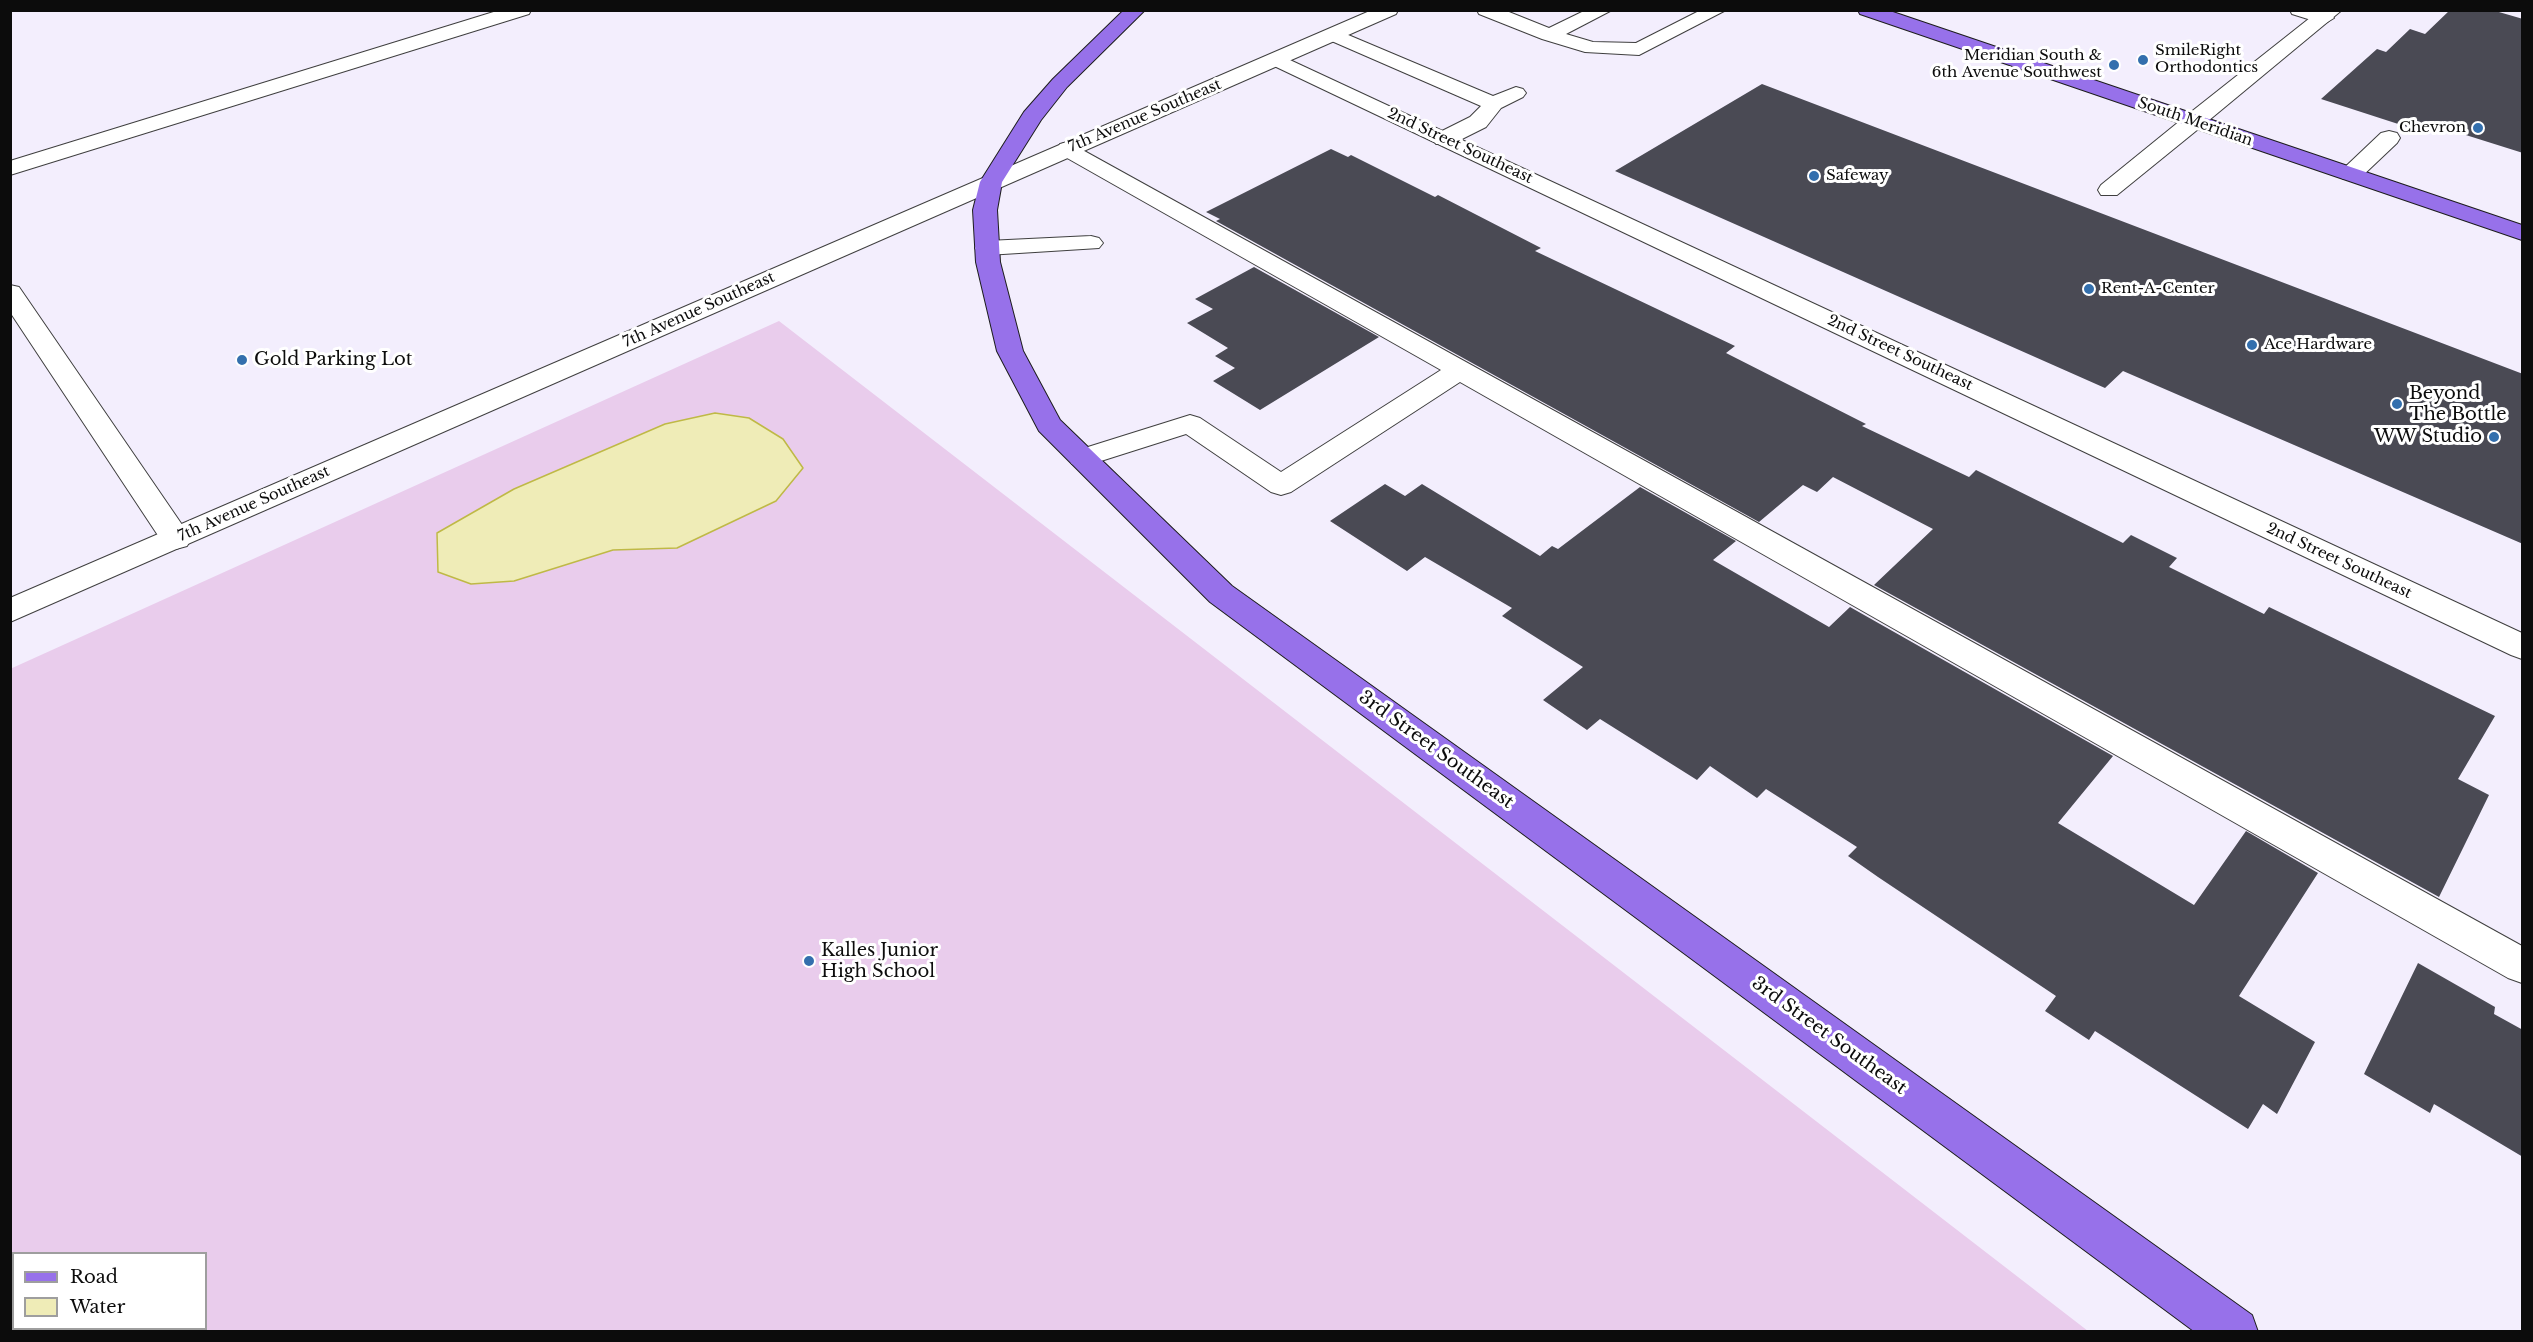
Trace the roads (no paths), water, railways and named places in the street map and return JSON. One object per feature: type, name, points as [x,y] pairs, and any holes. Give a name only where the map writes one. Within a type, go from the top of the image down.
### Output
[{"type":"main road","name":"3rd Street Southeast","points":[[1136,10],[1060,83],[1032,117],[991,182],[986,210],[988,262],[1010,351],[1049,425],[1221,594],[2235,1332]]},
{"type":"main road","name":"South Meridian","points":[[1867,10],[2523,233]]},
{"type":"street","points":[[10,168],[522,10]]},
{"type":"street","name":"7th Avenue Southeast","points":[[10,611],[1389,10]]},
{"type":"street","points":[[1486,10],[1550,35],[1592,48],[1638,49],[1717,10]]},
{"type":"street","points":[[1550,35],[1603,10]]},
{"type":"street","points":[[2299,10],[2329,14]]},
{"type":"street","points":[[2109,190],[2329,14]]},
{"type":"street","points":[[1334,35],[1494,104]]},
{"type":"street","name":"2nd Street Southeast","points":[[1277,60],[2523,647]]},
{"type":"street","points":[[1444,139],[1478,122],[1494,104],[1516,93]]},
{"type":"street","points":[[2351,174],[2389,138]]},
{"type":"street","points":[[1068,149],[2523,966]]},
{"type":"street","points":[[987,248],[1090,243]]},
{"type":"street","points":[[10,292],[176,539]]},
{"type":"street","points":[[1082,458],[1190,424],[1281,485],[1460,370]]},
{"type":"water","points":[[715,413],[749,418],[783,439],[803,468],[776,501],[677,548],[613,550],[514,581],[471,584],[438,572],[437,533],[514,489],[665,424]]},
{"type":"place","name":"SmileRight Orthodontics","points":[[2143,60]]},
{"type":"place","name":"Meridian South & 6th Avenue Southwest","points":[[2114,65]]},
{"type":"place","name":"Chevron","points":[[2478,128]]},
{"type":"place","name":"Safeway","points":[[1814,176]]},
{"type":"place","name":"Rent-A-Center","points":[[2089,289]]},
{"type":"place","name":"Ace Hardware","points":[[2252,345]]},
{"type":"place","name":"Gold Parking Lot","points":[[242,360]]},
{"type":"place","name":"Beyond The Bottle","points":[[2397,404]]},
{"type":"place","name":"WW Studio","points":[[2494,437]]},
{"type":"place","name":"Kalles Junior High School","points":[[809,961]]}]
